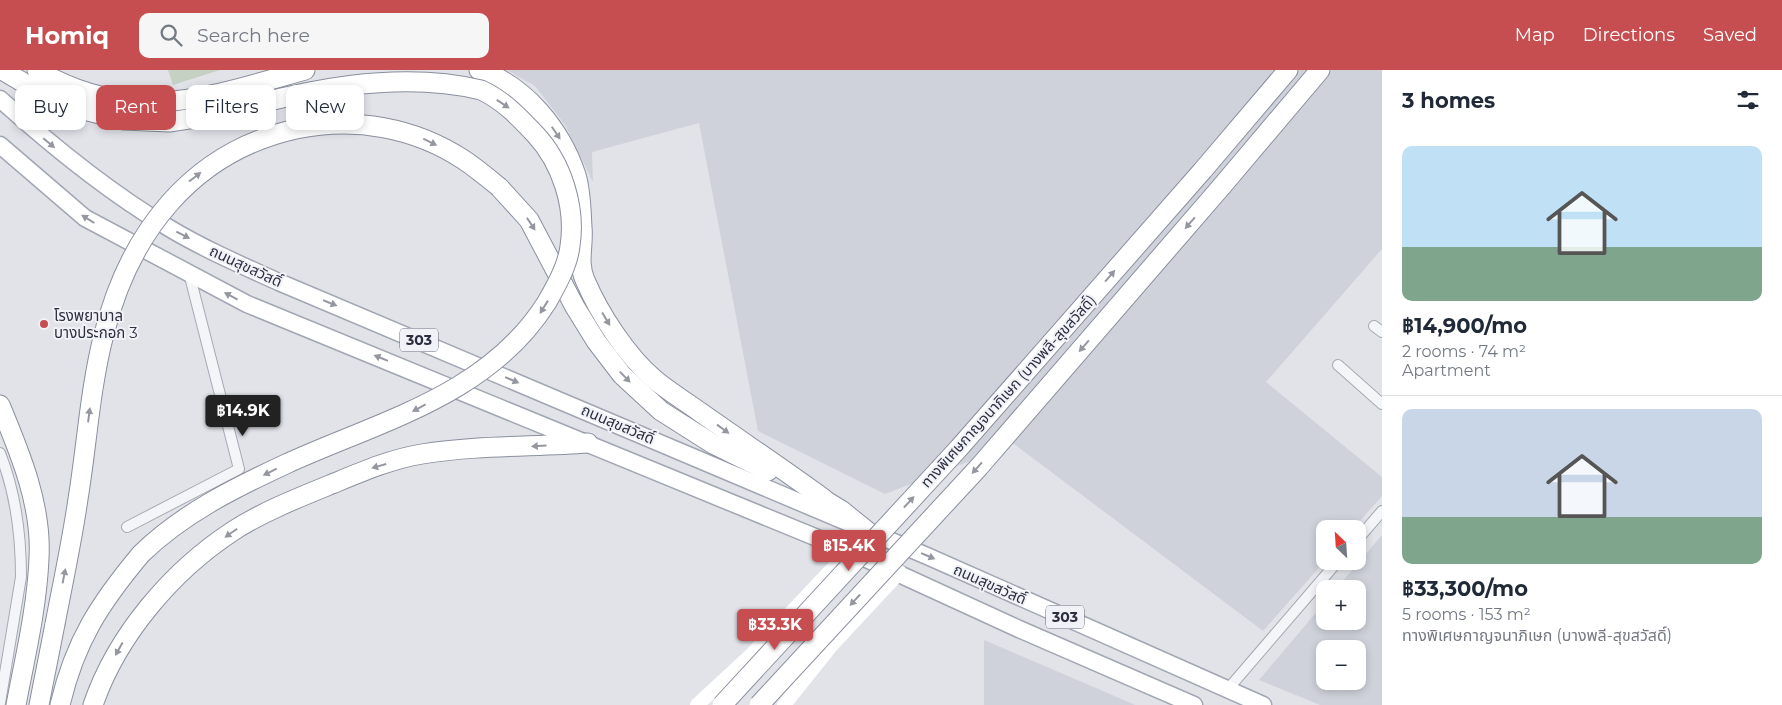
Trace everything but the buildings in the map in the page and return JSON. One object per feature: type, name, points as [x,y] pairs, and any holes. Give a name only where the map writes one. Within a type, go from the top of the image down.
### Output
[{"type":"highway","points":[[2,70],[46,96],[88,111],[124,120],[169,122],[221,114],[336,81],[394,73],[438,76],[482,90],[513,110],[544,144],[561,173],[570,211],[570,247],[555,289],[538,315],[511,348],[472,378],[410,413],[286,464],[228,492],[178,522],[140,554],[97,612],[77,647],[60,705]]},
{"type":"highway","points":[[37,70],[95,96],[117,101],[159,102],[191,100],[228,93],[305,70]]},
{"type":"highway","points":[[479,70],[491,74],[528,100],[546,119],[564,146],[577,176],[580,196],[583,234],[581,268],[598,304],[626,346],[653,378],[867,530]]},
{"type":"highway","name":"ทางพิเศษกาญจนาภิเษก (บางพลี-สุขสวัสดิ์)","points":[[722,705],[959,448],[1288,70]]},
{"type":"highway","name":"ทางพิเศษกาญจนาภิเษก (บางพลี-สุขสวัสดิ์)","points":[[759,705],[979,467],[1320,70]]},
{"type":"highway","points":[[39,705],[78,500],[92,394],[103,335],[116,290],[144,236],[162,209],[191,179],[252,142],[281,132],[312,126],[379,125],[424,139],[463,159],[499,188],[529,220],[596,341],[622,375],[661,411],[713,444],[824,499]]},
{"type":"highway","points":[[0,405],[21,454],[35,507],[40,557],[31,624],[16,705]]},
{"type":"highway","points":[[93,705],[120,645],[154,601],[194,562],[234,530],[298,498],[368,469],[420,454],[472,449],[588,443]]},
{"type":"main road","name":"ถนนสุขสวัสดิ์","points":[[0,99],[85,172],[170,229],[228,258],[281,283],[867,530],[1263,705]]},
{"type":"main road","name":"ถนนสุขสวัสดิ์","points":[[0,144],[85,218],[247,304],[900,572],[1019,629],[1194,705]]},
{"type":"main road","points":[[697,705],[750,656],[867,530]]},
{"type":"main road","points":[[784,705],[832,645],[900,572]]},
{"type":"street","points":[[127,527],[239,469],[189,273]]},
{"type":"street","points":[[1338,365],[1382,404]]},
{"type":"street","points":[[0,452],[9,475],[16,506],[21,577],[0,703]]},
{"type":"street","points":[[1366,530],[1382,511]]},
{"type":"street","points":[[1228,689],[1330,570]]},
{"type":"shaded area","points":[[507,70],[1382,70],[1382,249],[1266,382],[1382,477],[1382,496],[1361,520],[1316,520],[1317,570],[1263,631],[1014,444],[885,494],[758,431],[699,123],[592,152],[593,182],[565,125],[535,86]]},
{"type":"shaded area","points":[[1382,535],[1382,705],[1320,705],[1259,680],[1316,613],[1316,630],[1366,630],[1366,580],[1344,580],[1352,570],[1366,570],[1366,554]]},
{"type":"shaded area","points":[[984,640],[1096,688],[1135,705],[984,705]]},
{"type":"green space","points":[[168,70],[220,70],[173,85]]},
{"type":"place","name":"โรงพยาบาล บางประกอก 3","points":[[44,324]]}]
